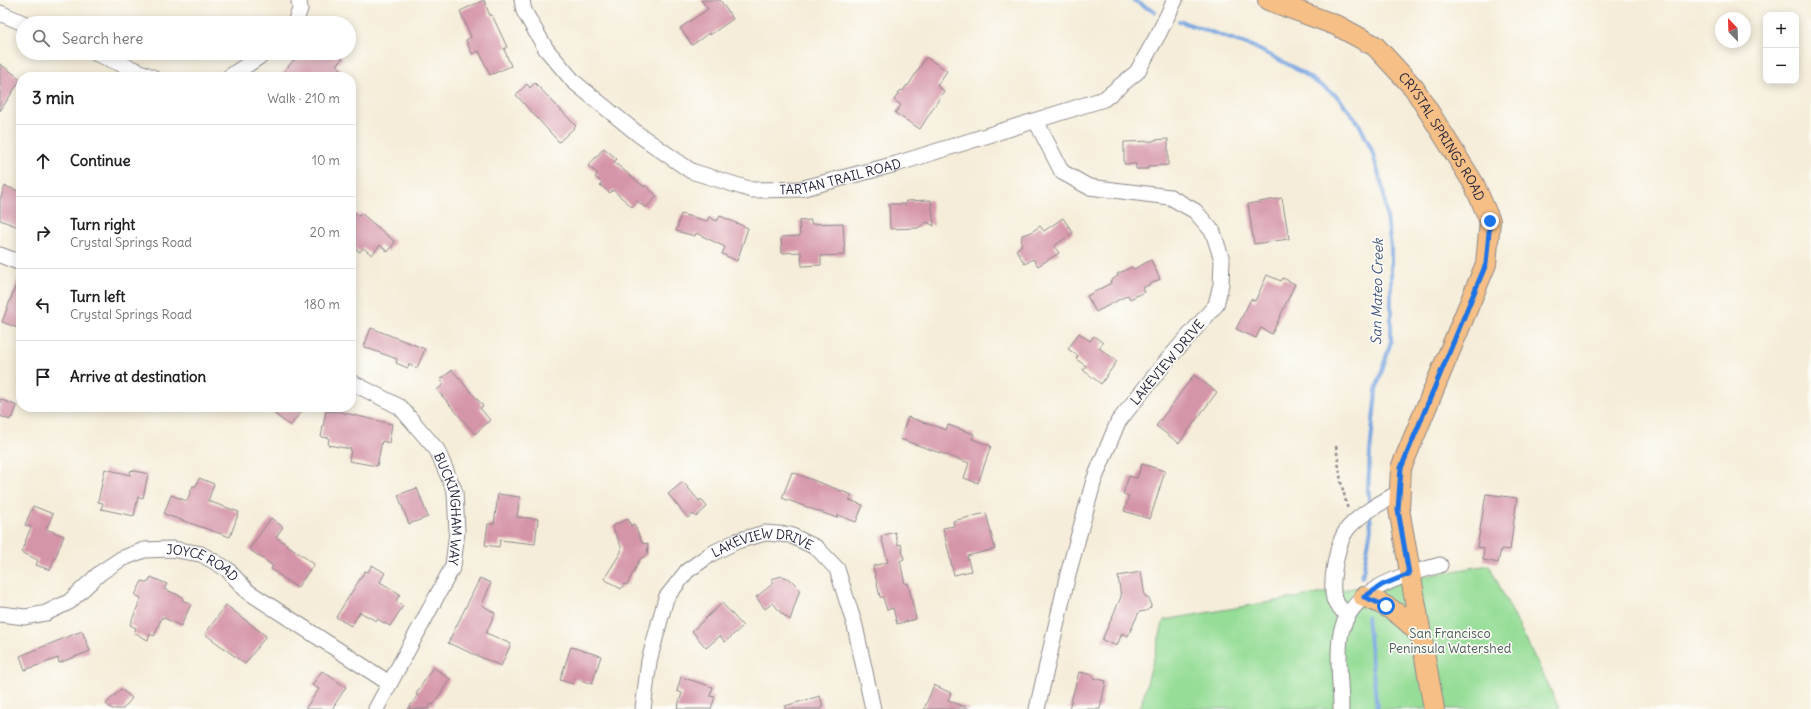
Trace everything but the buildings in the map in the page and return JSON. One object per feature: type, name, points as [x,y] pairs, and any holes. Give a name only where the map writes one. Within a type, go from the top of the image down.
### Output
[{"type":"main road","name":"CRYSTAL SPRINGS ROAD","points":[[1268,0],[1338,26],[1375,46],[1414,88],[1474,184],[1490,221],[1486,264],[1401,468],[1392,496],[1398,510],[1434,709]]},
{"type":"main road","points":[[1364,597],[1375,600],[1395,611],[1420,635]]},
{"type":"street","points":[[297,16],[300,9],[299,0]]},
{"type":"street","name":"TARTAN TRAIL ROAD","points":[[522,0],[524,12],[546,49],[574,82],[638,134],[691,171],[752,190],[800,189],[896,164],[1036,121],[1104,98],[1138,72],[1160,34],[1175,0]]},
{"type":"street","points":[[0,13],[16,20]]},
{"type":"street","points":[[112,60],[140,72]]},
{"type":"street","points":[[237,72],[255,60]]},
{"type":"street","name":"LAKEVIEW DRIVE","points":[[1036,121],[1062,172],[1089,187],[1170,197],[1195,211],[1213,232],[1222,260],[1221,284],[1216,305],[1164,364],[1118,422],[1115,429],[1092,488],[1068,574],[1037,709]]},
{"type":"street","points":[[0,256],[16,261]]},
{"type":"street","name":"BUCKINGHAM WAY","points":[[356,385],[400,407],[436,450],[456,492],[457,532],[453,566],[376,709]]},
{"type":"street","points":[[1347,616],[1335,600],[1333,584],[1341,542],[1356,521],[1392,496]]},
{"type":"street","name":"LAKEVIEW DRIVE","points":[[643,709],[649,661],[666,598],[687,571],[711,554],[737,541],[765,533],[790,535],[817,548],[837,569],[855,626],[873,709]]},
{"type":"street","name":"JOYCE ROAD","points":[[0,614],[25,616],[46,613],[68,602],[100,573],[121,559],[144,550],[172,549],[201,554],[227,569],[246,591],[389,683]]},
{"type":"street","points":[[1341,709],[1340,638],[1347,616],[1364,597],[1382,585],[1409,574],[1440,565]]},
{"type":"path","points":[[1336,446],[1341,482],[1356,521]]},
{"type":"green space","name":"San Francisco Peninsula Watershed","points":[[1489,565],[1560,709],[1140,709],[1164,620]]},
{"type":"waterway","name":"San Mateo Creek","points":[[1133,0],[1155,12]]},
{"type":"waterway","name":"San Mateo Creek","points":[[1179,21],[1252,46],[1293,67],[1337,96],[1358,122],[1371,148],[1383,189],[1391,247],[1391,341],[1376,390],[1368,489],[1370,506]]},
{"type":"waterway","name":"San Mateo Creek","points":[[1362,577],[1371,529],[1370,514]]},
{"type":"waterway","name":"San Mateo Creek","points":[[1367,617],[1377,709]]},
{"type":"route","points":[[1386,606],[1375,600],[1364,597],[1382,585],[1409,574],[1398,510],[1401,468],[1486,264],[1490,221]]}]
